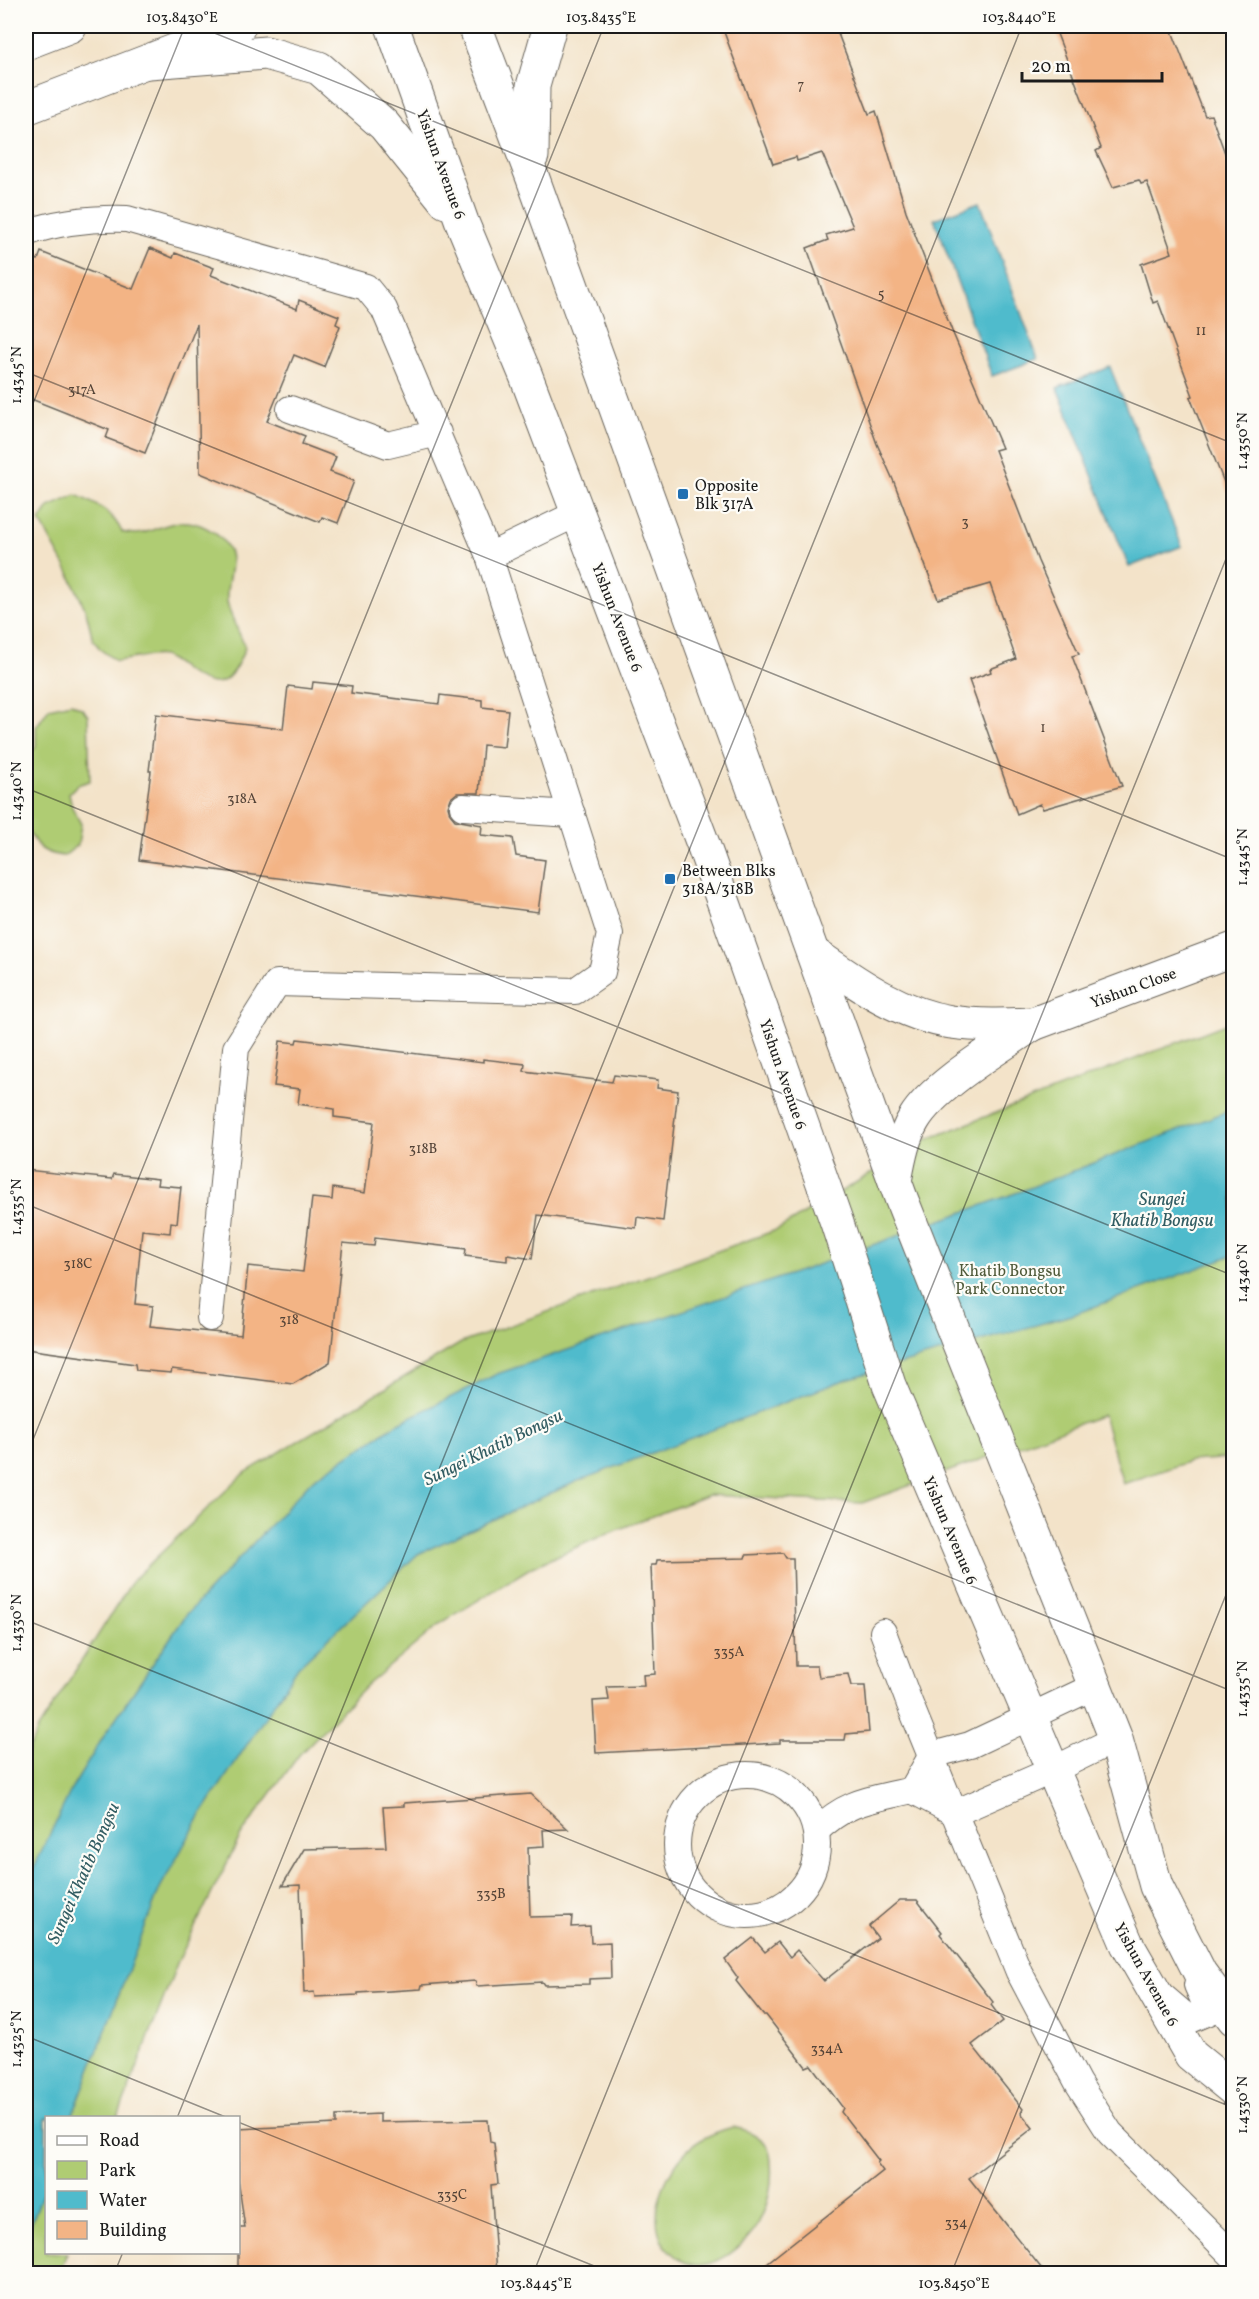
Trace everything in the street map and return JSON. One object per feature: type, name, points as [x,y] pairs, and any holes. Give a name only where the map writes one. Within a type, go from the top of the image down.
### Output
[{"type":"main road","points":[[26,43],[70,26]]},
{"type":"main road","points":[[26,108],[239,26]]},
{"type":"main road","name":"Yishun Avenue 6","points":[[392,26],[462,222],[526,376],[704,844],[837,1223],[889,1385],[1127,1944],[1191,2055],[1233,2090]]},
{"type":"main road","points":[[475,26],[532,176],[898,1189],[1116,1739],[1156,1886],[1200,1973],[1233,2019]]},
{"type":"main road","points":[[532,176],[533,86],[550,26]]},
{"type":"main road","points":[[149,62],[266,53],[319,68],[384,125],[462,222]]},
{"type":"main road","name":"Yishun Close","points":[[1034,1024],[1233,949]]},
{"type":"main road","points":[[813,953],[882,998],[925,1016],[951,1022],[992,1026],[1034,1024]]},
{"type":"main road","points":[[898,1189],[903,1143],[914,1118],[937,1091],[1034,1024]]},
{"type":"lane","points":[[26,234],[42,227],[96,218],[127,219],[366,287],[384,309],[489,556],[610,934],[602,972],[575,991],[277,983],[236,1048],[210,1318]]},
{"type":"lane","points":[[290,409],[388,445],[438,433]]},
{"type":"lane","points":[[489,556],[578,513]]},
{"type":"lane","points":[[463,807],[572,814]]},
{"type":"lane","points":[[883,1632],[909,1702],[1019,1972],[1078,2083],[1110,2133],[1233,2256]]},
{"type":"lane","points":[[912,1790],[932,1755],[970,1745],[1095,1686]]},
{"type":"lane","points":[[955,1813],[1053,1770],[1116,1739]]},
{"type":"lane","points":[[744,1775],[769,1779],[790,1790],[807,1808],[816,1831],[817,1856],[810,1878],[794,1898],[774,1910],[749,1915],[725,1912],[704,1900],[687,1883],[678,1860],[677,1835],[684,1812],[699,1793],[720,1780],[744,1775]]},
{"type":"lane","points":[[816,1831],[831,1816],[851,1805],[912,1790],[955,1813]]},
{"type":"lane","points":[[798,1798],[851,1805]]},
{"type":"lane","points":[[1153,1989],[1190,2020],[1209,2012],[1197,1985],[1200,1973]]},
{"type":"green space","points":[[76,495],[108,513],[122,532],[137,534],[172,523],[187,522],[201,525],[215,533],[225,544],[231,556],[227,601],[245,648],[234,670],[222,682],[214,683],[195,677],[171,660],[159,655],[116,661],[101,650],[93,640],[86,611],[69,573],[40,521],[49,507]]},
{"type":"green space","points":[[71,703],[83,709],[88,716],[90,781],[77,785],[69,793],[72,807],[81,824],[78,845],[64,856],[41,849],[26,831],[26,752],[31,752],[36,747],[36,727],[49,708]]},
{"type":"green space","name":"Khatib Bongsu Park Connector","points":[[1233,1021],[1233,1458],[1190,1461],[1123,1484],[1103,1415],[862,1503],[708,1495],[606,1534],[532,1567],[441,1623],[366,1686],[299,1755],[241,1835],[178,1961],[118,2116],[45,2116],[45,2254],[67,2254],[59,2273],[26,2274],[26,1756],[38,1729],[133,1580],[243,1474],[461,1343],[779,1229],[928,1139]]},
{"type":"green space","points":[[733,2127],[757,2136],[768,2149],[771,2171],[767,2201],[759,2222],[736,2249],[715,2262],[703,2265],[692,2264],[681,2260],[669,2250],[661,2238],[657,2224],[661,2195],[673,2168],[687,2150],[705,2137]]},
{"type":"water","points":[[980,202],[1038,359],[992,376],[934,219]]},
{"type":"water","points":[[1110,367],[1182,546],[1129,567],[1057,388]]},
{"type":"water","name":"Sungei Khatib Bongsu","points":[[1233,1109],[1233,1255],[1075,1314],[847,1379],[578,1481],[418,1554],[298,1667],[202,1813],[160,1888],[72,2116],[45,2116],[45,2187],[26,2238],[26,1884],[72,1788],[107,1731],[186,1615],[313,1479],[397,1424],[497,1374],[809,1268],[1024,1190]]},
{"type":"building","points":[[746,26],[835,26],[869,114],[876,111],[906,211],[952,331],[1002,448],[995,450],[1038,561],[1079,654],[1072,656],[1122,786],[1043,809],[1040,804],[1017,814],[969,680],[1016,659],[990,584],[938,599],[894,482],[877,444],[807,248],[828,240],[826,235],[853,227],[822,153],[797,161],[796,157],[773,164],[724,32]]},
{"type":"building","points":[[1054,26],[1170,26],[1205,116],[1211,115],[1233,175],[1233,499],[1231,500],[1190,397],[1193,396],[1158,301],[1153,303],[1141,264],[1172,253],[1147,182],[1141,184],[1139,180],[1113,187],[1096,151],[1101,148]]},
{"type":"building","points":[[150,248],[173,258],[175,253],[214,268],[211,275],[297,309],[299,300],[339,316],[336,324],[340,326],[324,367],[294,355],[267,421],[305,436],[302,444],[336,457],[330,472],[354,481],[338,523],[322,517],[320,522],[200,473],[197,324],[145,453],[106,438],[109,430],[26,397],[26,255],[38,260],[41,252],[133,289]]},
{"type":"building","points":[[313,682],[352,686],[351,693],[439,704],[440,695],[482,700],[482,707],[508,710],[504,747],[483,745],[479,793],[457,793],[451,798],[448,807],[455,820],[482,825],[481,835],[513,838],[516,856],[545,860],[538,912],[139,860],[156,714],[283,729],[288,686],[312,689]]},
{"type":"building","points":[[297,1039],[483,1062],[483,1059],[525,1064],[524,1071],[612,1082],[614,1075],[658,1080],[657,1088],[678,1091],[663,1221],[637,1217],[636,1228],[538,1215],[532,1259],[507,1255],[507,1261],[465,1256],[466,1249],[375,1238],[374,1246],[343,1243],[330,1362],[293,1384],[172,1369],[171,1373],[136,1370],[135,1364],[26,1349],[26,1170],[112,1179],[114,1174],[158,1179],[157,1185],[181,1187],[177,1223],[171,1222],[170,1233],[142,1230],[135,1304],[153,1306],[150,1326],[241,1335],[248,1266],[303,1272],[312,1198],[332,1200],[333,1188],[365,1193],[374,1122],[334,1117],[334,1109],[298,1104],[300,1089],[274,1086],[280,1041],[296,1043]]},
{"type":"building","points":[[783,1553],[786,1558],[793,1558],[796,1666],[817,1666],[819,1677],[848,1674],[851,1686],[865,1686],[869,1732],[846,1734],[845,1740],[780,1740],[780,1743],[596,1753],[593,1701],[609,1700],[607,1687],[644,1686],[643,1675],[655,1674],[651,1565],[656,1565],[657,1560],[745,1558],[746,1555]]},
{"type":"building","points":[[531,1794],[568,1829],[543,1830],[544,1846],[528,1847],[530,1917],[572,1916],[571,1927],[590,1926],[591,1943],[610,1942],[611,1978],[589,1979],[589,1984],[544,1985],[542,1982],[477,1986],[475,1981],[422,1985],[421,1989],[358,1993],[358,1995],[315,1997],[314,1992],[304,1993],[300,1885],[282,1886],[304,1849],[386,1847],[383,1807],[404,1806],[404,1803]]},
{"type":"building","points":[[900,1900],[917,1900],[942,1932],[940,1934],[993,2002],[991,2005],[1003,2021],[972,2045],[1023,2109],[1021,2113],[1033,2128],[969,2178],[1046,2274],[753,2274],[883,2171],[877,2163],[879,2161],[841,2112],[843,2108],[811,2065],[806,2067],[766,2015],[763,2015],[736,1981],[738,1978],[725,1960],[753,1938],[765,1952],[778,1942],[790,1957],[797,1950],[824,1981],[878,1938],[869,1926]]},
{"type":"building","points":[[380,2114],[380,2122],[488,2120],[490,2142],[494,2143],[498,2184],[491,2185],[497,2274],[238,2274],[240,2228],[245,2228],[240,2193],[240,2129],[336,2124],[336,2116]]},
{"type":"place","name":"Opposite Blk 317A","points":[[683,494]]},
{"type":"place","name":"Between Blks 318A/318B","points":[[670,879]]}]
